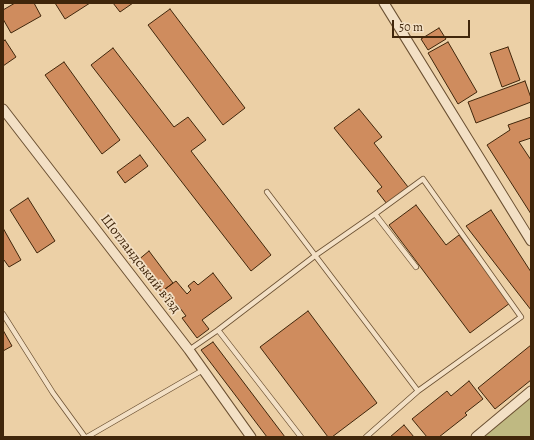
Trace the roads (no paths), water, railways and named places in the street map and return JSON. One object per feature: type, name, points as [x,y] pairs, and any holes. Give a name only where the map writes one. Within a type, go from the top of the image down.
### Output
[{"type":"street","points":[[384,3],[531,241]]},
{"type":"street","name":"Шотландський в'їзд","points":[[3,109],[189,350],[251,437]]},
{"type":"street","points":[[476,437],[531,391]]},
{"type":"lane","points":[[189,350],[423,179],[521,317],[418,391],[366,437]]},
{"type":"lane","points":[[267,192],[418,391]]},
{"type":"lane","points":[[375,214],[416,267]]},
{"type":"lane","points":[[3,314],[53,393],[86,437],[203,370]]},
{"type":"lane","points":[[218,330],[301,437]]}]
